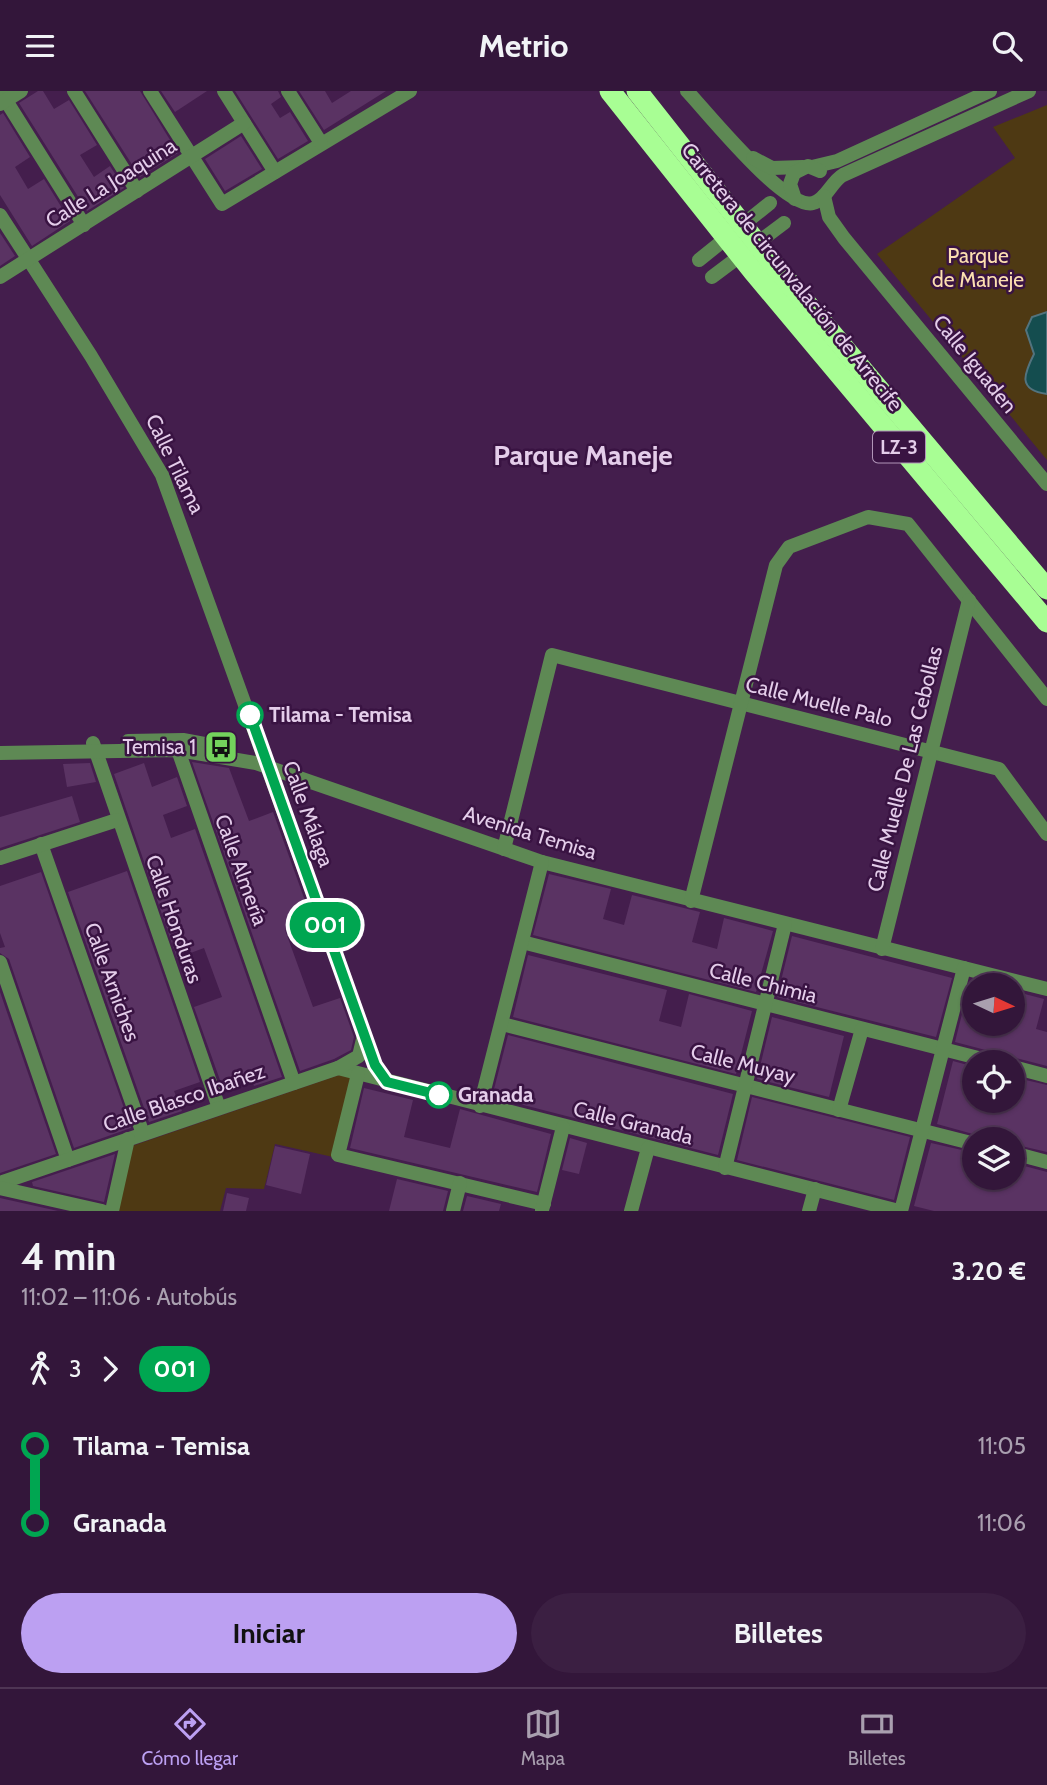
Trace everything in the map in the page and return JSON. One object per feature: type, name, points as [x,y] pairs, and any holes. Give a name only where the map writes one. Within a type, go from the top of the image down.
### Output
[{"type":"highway","name":"Carretera de circunvalación de Arrecife","points":[[610,91],[761,281],[1047,622]]},
{"type":"highway","name":"Carretera de circunvalación de Arrecife","points":[[637,91],[774,265],[1047,589]]},
{"type":"street","points":[[21,91],[2,99],[84,225]]},
{"type":"street","points":[[74,91],[137,191]]},
{"type":"street","points":[[149,91],[222,204],[392,95],[410,91]]},
{"type":"street","points":[[224,91],[275,171]]},
{"type":"street","points":[[288,91],[321,143]]},
{"type":"street","name":"Calle Iguaden","points":[[687,91],[762,173],[844,238]]},
{"type":"street","points":[[746,154],[763,166],[808,167],[837,161],[990,91]]},
{"type":"street","points":[[808,167],[791,178],[790,190],[799,201],[814,203],[833,181],[843,174],[1029,91]]},
{"type":"street","name":"Calle La Joaquina","points":[[0,277],[244,124]]},
{"type":"street","points":[[808,167],[822,173],[825,193]]},
{"type":"street","name":"Calle Iguaden","points":[[825,193],[829,217],[844,238],[1047,484]]},
{"type":"street","points":[[699,260],[769,203]]},
{"type":"street","name":"Calle Tilama","points":[[0,215],[162,475],[267,762]]},
{"type":"street","points":[[712,277],[784,223]]},
{"type":"street","points":[[691,901],[776,565],[789,547],[868,517],[908,524],[1047,699]]},
{"type":"street","name":"Calle Muelle De Las Cebollas","points":[[882,949],[969,600]]},
{"type":"street","name":"Calle Muelle Palo","points":[[503,849],[552,655],[999,769],[1047,834]]},
{"type":"street","name":"Avenida Temisa","points":[[0,753],[191,741],[267,762],[541,862],[1047,989]]},
{"type":"street","name":"Avenida Temisa","points":[[0,745],[178,750],[267,762]]},
{"type":"street","name":"Calle Honduras","points":[[93,747],[219,1108]]},
{"type":"street","name":"Calle Almería","points":[[178,750],[294,1083]]},
{"type":"street","name":"Calle Málaga","points":[[267,762],[375,1065],[387,1082]]},
{"type":"street","points":[[0,858],[117,820]]},
{"type":"street","name":"Calle Arniches","points":[[41,844],[143,1134]]},
{"type":"street","points":[[480,1106],[541,862]]},
{"type":"street","points":[[725,1168],[785,924]]},
{"type":"street","name":"Calle Chimia","points":[[522,942],[962,1054]]},
{"type":"street","points":[[0,962],[68,1160]]},
{"type":"street","points":[[900,1211],[964,968]]},
{"type":"street","name":"Calle Muyay","points":[[502,1024],[962,1141]]},
{"type":"street","points":[[839,1110],[862,1029]]},
{"type":"street","name":"Calle Blasco Ibañez","points":[[0,1182],[338,1068],[359,1056],[365,1035]]},
{"type":"street","name":"Calle Granada","points":[[338,1068],[900,1211]]},
{"type":"street","points":[[1025,1070],[1047,1076]]},
{"type":"street","points":[[358,1074],[338,1155],[543,1207],[563,1127]]},
{"type":"street","points":[[111,1211],[128,1139]]},
{"type":"street","points":[[632,1211],[648,1148]]},
{"type":"street","points":[[1025,1156],[1047,1162]]},
{"type":"street","points":[[453,1211],[460,1184]]},
{"type":"street","points":[[0,1188],[102,1211]]},
{"type":"street","points":[[810,1211],[815,1189]]},
{"type":"green space","name":"Parque de Maneje","points":[[1047,105],[1047,460],[877,254],[1015,158],[993,127]]},
{"type":"green space","points":[[342,1074],[354,1077],[333,1157],[275,1144],[264,1189],[226,1188],[220,1211],[116,1211],[132,1146]]},
{"type":"shaded area","points":[[1047,312],[1047,394],[1037,392],[1027,385],[1026,374],[1034,354],[1026,330],[1032,317]]},
{"type":"building","points":[[38,91],[43,91],[54,109],[69,100],[97,145],[80,155],[94,177],[110,166],[124,188],[87,211],[19,103]]},
{"type":"building","points":[[85,91],[140,91],[178,153],[140,177]]},
{"type":"building","points":[[161,91],[207,91],[175,112]]},
{"type":"building","points":[[235,91],[278,91],[281,97],[271,104],[280,118],[290,112],[308,141],[278,159]]},
{"type":"building","points":[[299,91],[325,91],[332,103],[351,91],[386,91],[324,130]]},
{"type":"building","points":[[3,113],[30,157],[15,167],[28,189],[44,179],[70,221],[32,246],[0,195],[0,115]]},
{"type":"building","points":[[241,136],[262,169],[225,191],[205,159]]},
{"type":"building","points":[[0,233],[15,256],[0,266]]},
{"type":"building","points":[[192,762],[229,768],[249,821],[273,812],[312,920],[285,930],[313,1007],[340,998],[354,1037],[351,1050],[334,1059],[300,1071]]},
{"type":"building","points":[[90,763],[96,782],[67,787],[63,764]]},
{"type":"building","points":[[144,763],[152,787],[177,777],[187,806],[163,815],[171,838],[195,829],[282,1077],[254,1086],[249,1073],[221,1083],[194,1007],[222,997],[204,948],[177,958],[114,774]]},
{"type":"building","points":[[72,796],[80,822],[0,848],[0,817]]},
{"type":"building","points":[[127,871],[200,1082],[174,1091],[182,1111],[149,1122],[68,892]]},
{"type":"building","points":[[41,872],[131,1128],[74,1148],[9,959],[0,953],[0,948],[5,947],[0,933],[0,886]]},
{"type":"building","points":[[549,874],[611,889],[603,919],[624,925],[632,895],[700,912],[692,942],[717,949],[724,918],[773,931],[756,992],[533,935]]},
{"type":"building","points":[[792,936],[952,978],[936,1037],[777,997]]},
{"type":"building","points":[[528,955],[667,990],[659,1021],[681,1027],[689,994],[752,1011],[736,1074],[513,1017]]},
{"type":"building","points":[[0,992],[56,1154],[0,1173]]},
{"type":"building","points":[[1026,994],[1044,999],[1036,1029],[1047,1032],[1047,1066],[1025,1060],[1025,1050],[986,1050],[955,1042],[962,1014],[962,1036],[1026,1036]]},
{"type":"building","points":[[772,1017],[844,1036],[829,1097],[757,1079]]},
{"type":"building","points":[[508,1035],[733,1094],[718,1155],[492,1097]]},
{"type":"building","points":[[953,1061],[962,1063],[962,1113],[1025,1113],[1025,1080],[1047,1085],[1047,1152],[1025,1147],[1025,1127],[962,1127],[962,1131],[937,1124]]},
{"type":"building","points":[[364,1088],[413,1100],[404,1137],[450,1148],[460,1109],[551,1134],[537,1192],[350,1148]]},
{"type":"building","points":[[752,1097],[910,1137],[894,1200],[737,1160]]},
{"type":"building","points":[[570,1138],[587,1143],[579,1174],[562,1170]]},
{"type":"building","points":[[931,1143],[962,1150],[962,1190],[1025,1190],[1025,1166],[1047,1172],[1047,1211],[934,1211],[914,1206]]},
{"type":"building","points":[[275,1146],[310,1154],[301,1194],[266,1185]]},
{"type":"building","points":[[115,1154],[104,1202],[33,1186],[32,1182]]},
{"type":"building","points":[[397,1179],[448,1191],[443,1211],[389,1211]]},
{"type":"building","points":[[227,1193],[249,1198],[246,1211],[223,1211]]},
{"type":"building","points":[[467,1196],[501,1204],[499,1211],[463,1211]]},
{"type":"building","points":[[0,1198],[58,1211],[0,1211]]},
{"type":"bus line","name":"001","points":[[250,715],[375,1065],[387,1082],[439,1095]]},
{"type":"place","name":"Tilama - Temisa","points":[[250,715]]},
{"type":"place","name":"Temisa 1","points":[[221,747]]},
{"type":"place","name":"Granada","points":[[439,1095]]},
{"type":"district","name":"Parque Maneje","points":[[583,455]]}]
